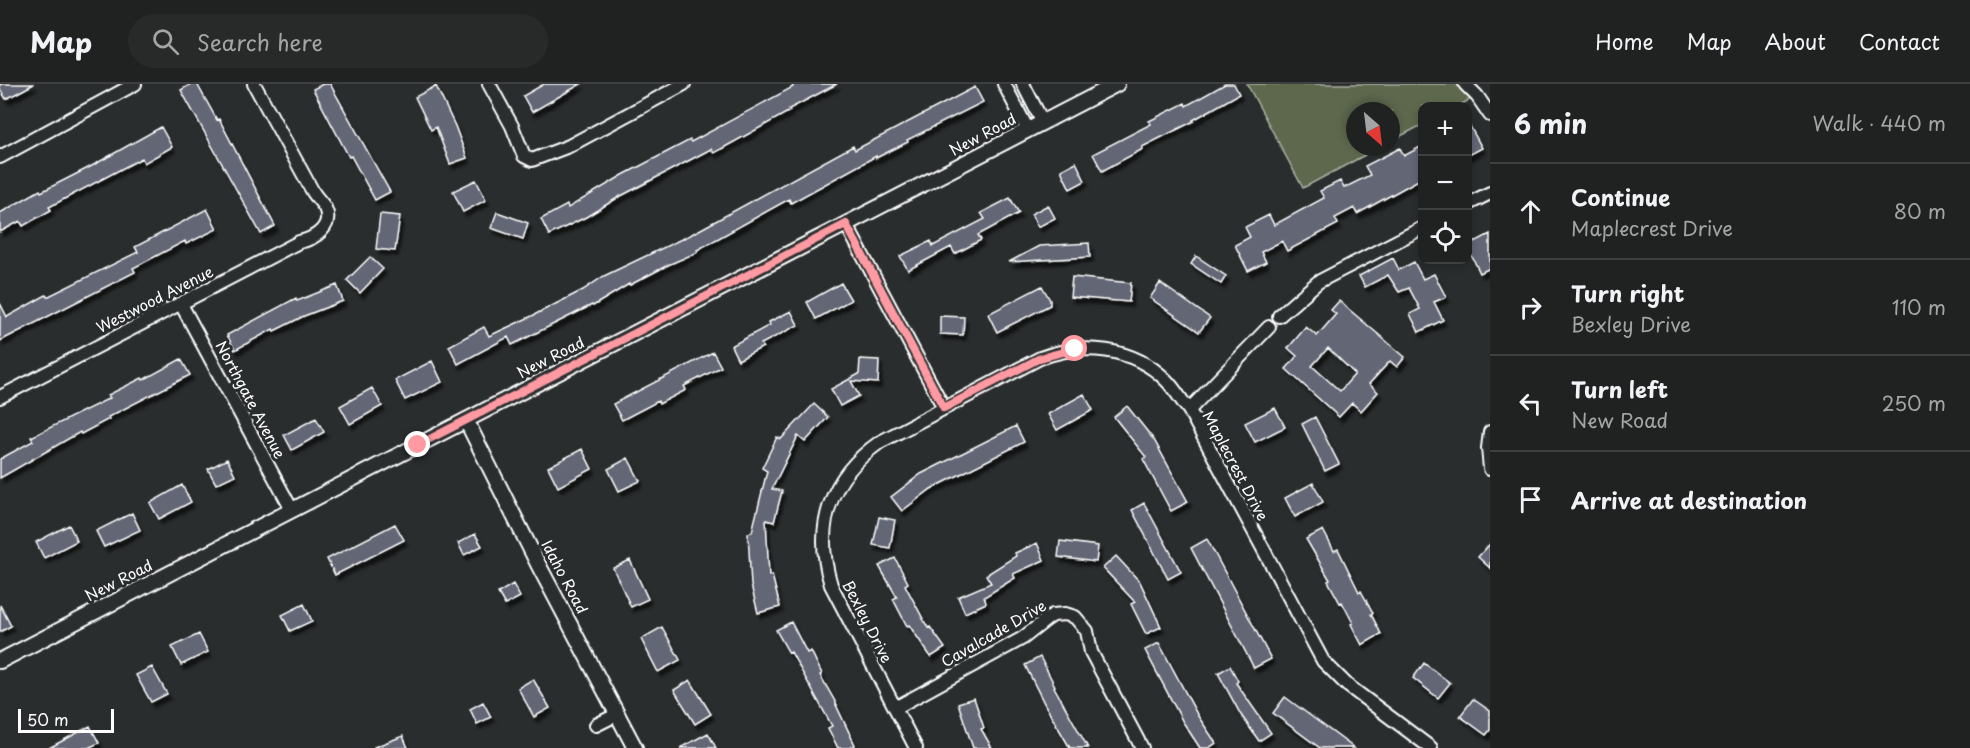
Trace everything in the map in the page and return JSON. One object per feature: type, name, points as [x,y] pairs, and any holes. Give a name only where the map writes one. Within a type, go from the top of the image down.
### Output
[{"type":"street","points":[[0,157],[135,84]]},
{"type":"street","name":"Westwood Avenue","points":[[0,397],[299,242],[310,240],[323,229],[327,216],[325,208],[313,192],[254,84]]},
{"type":"street","points":[[489,84],[512,126],[524,156],[532,160],[569,146],[684,84]]},
{"type":"street","points":[[1004,84],[1028,130]]},
{"type":"street","points":[[1023,84],[1043,123]]},
{"type":"street","name":"New Road","points":[[0,661],[1117,84]]},
{"type":"street","points":[[1465,84],[1477,96],[1490,115]]},
{"type":"street","points":[[1472,202],[1490,193]]},
{"type":"street","points":[[846,224],[944,408]]},
{"type":"street","points":[[1279,316],[1318,282],[1418,230]]},
{"type":"street","name":"Northgate Avenue","points":[[181,304],[292,510]]},
{"type":"street","points":[[1189,410],[1269,327]]},
{"type":"street","name":"Maplecrest Drive","points":[[944,408],[1040,358],[1062,351],[1087,348],[1118,353],[1148,366],[1167,382],[1189,410],[1323,661],[1347,685],[1431,748]]},
{"type":"street","name":"Bexley Drive","points":[[916,748],[831,585],[824,556],[824,526],[835,490],[857,460],[880,442],[944,408]]},
{"type":"street","name":"Idaho Road","points":[[466,420],[534,557],[635,748]]},
{"type":"street","points":[[1490,432],[1488,448],[1490,469]]},
{"type":"street","name":"Cavalcade Drive","points":[[895,708],[1023,638],[1047,618],[1065,614],[1075,617],[1087,630],[1091,652],[1142,748]]},
{"type":"street","points":[[596,725],[618,714]]},
{"type":"green space","points":[[1247,84],[1465,84],[1477,96],[1466,102],[1418,102],[1418,127],[1400,136],[1400,102],[1346,102],[1346,156],[1363,156],[1303,188]]},
{"type":"building","points":[[0,84],[34,84],[6,99],[0,89]]},
{"type":"building","points":[[191,84],[197,84],[217,120],[219,119],[275,226],[261,234],[181,90]]},
{"type":"building","points":[[323,84],[330,84],[390,192],[375,200],[313,89]]},
{"type":"building","points":[[544,84],[581,84],[532,112],[523,96]]},
{"type":"building","points":[[792,84],[837,84],[714,153],[711,149],[549,235],[541,219],[567,205],[568,208],[623,175],[690,140],[691,142],[793,87]]},
{"type":"building","points":[[1225,84],[1234,84],[1239,94],[1102,171],[1093,154],[1151,124],[1149,121],[1185,103],[1186,106]]},
{"type":"building","points":[[436,86],[467,158],[450,164],[436,127],[431,130],[415,97]]},
{"type":"building","points":[[975,87],[983,102],[876,158],[876,156],[791,203],[789,199],[697,250],[698,252],[629,284],[593,306],[512,345],[508,337],[458,364],[449,346],[484,327],[489,336],[532,316],[583,290],[604,276],[690,235],[853,146],[855,150]]},
{"type":"building","points":[[161,127],[172,147],[144,163],[142,158],[49,207],[51,210],[23,226],[20,221],[0,232],[0,213],[40,190],[41,192],[90,167]]},
{"type":"building","points":[[1472,130],[1482,148],[1472,153]]},
{"type":"building","points":[[1400,148],[1404,156],[1418,148],[1418,180],[1357,214],[1354,208],[1335,218],[1338,224],[1287,251],[1282,241],[1261,252],[1266,262],[1248,271],[1235,245],[1250,237],[1245,227],[1269,215],[1274,225],[1324,198],[1320,191],[1340,181],[1344,188],[1370,175],[1365,166],[1384,156],[1400,156]]},
{"type":"building","points":[[1076,162],[1085,181],[1070,189],[1061,170]]},
{"type":"building","points":[[476,180],[486,200],[463,212],[453,191]]},
{"type":"building","points":[[1010,198],[1019,213],[978,235],[981,240],[955,254],[951,247],[908,270],[900,256],[931,241],[933,246],[985,219],[981,213]]},
{"type":"building","points":[[1048,205],[1055,218],[1038,227],[1031,214]]},
{"type":"building","points":[[207,209],[217,229],[186,244],[185,241],[133,268],[135,272],[0,341],[0,303],[7,317],[46,295],[47,297],[138,252],[135,247]]},
{"type":"building","points":[[497,212],[528,223],[523,239],[491,228]]},
{"type":"building","points":[[380,214],[400,216],[395,251],[376,249]]},
{"type":"building","points":[[1490,234],[1490,268],[1480,273],[1472,256],[1472,243]]},
{"type":"building","points":[[1089,243],[1090,257],[1009,262],[1039,246]]},
{"type":"building","points":[[1196,256],[1226,276],[1221,284],[1191,264]]},
{"type":"building","points":[[370,257],[383,269],[360,293],[347,280]]},
{"type":"building","points":[[1393,258],[1399,270],[1414,262],[1423,279],[1434,274],[1446,297],[1434,302],[1443,320],[1419,332],[1410,314],[1420,309],[1409,288],[1399,292],[1388,275],[1365,287],[1359,276]]},
{"type":"building","points":[[1072,277],[1131,283],[1129,302],[1070,297]]},
{"type":"building","points":[[841,283],[851,300],[816,319],[807,302]]},
{"type":"building","points":[[1160,283],[1210,318],[1199,332],[1150,298]]},
{"type":"building","points":[[337,285],[343,301],[274,331],[273,329],[235,350],[227,335],[296,298],[297,301]]},
{"type":"building","points":[[1042,286],[1050,300],[1050,305],[997,332],[988,314]]},
{"type":"building","points":[[1339,301],[1405,357],[1397,367],[1390,361],[1369,384],[1378,392],[1361,411],[1352,403],[1339,417],[1286,369],[1297,356],[1288,348],[1306,327],[1317,336],[1336,314],[1331,310]],"holes":[[[1328,348],[1355,374],[1340,391],[1312,366]]]},
{"type":"building","points":[[791,311],[798,325],[761,344],[763,347],[738,360],[731,346]]},
{"type":"building","points":[[940,316],[964,317],[963,335],[940,334]]},
{"type":"building","points":[[713,352],[721,367],[684,386],[686,390],[659,404],[658,401],[622,420],[613,404]]},
{"type":"building","points":[[181,359],[190,375],[108,417],[109,419],[81,434],[80,432],[0,478],[0,459],[33,441],[31,437],[110,398],[108,395],[142,378],[143,380]]},
{"type":"building","points":[[860,359],[879,360],[878,383],[851,381],[859,396],[840,406],[831,389],[859,374]]},
{"type":"building","points":[[432,361],[442,382],[405,400],[395,380]]},
{"type":"building","points":[[372,388],[382,406],[350,424],[340,406]]},
{"type":"building","points":[[1084,394],[1093,410],[1057,430],[1048,414]]},
{"type":"building","points":[[814,404],[828,417],[805,442],[798,436],[772,489],[782,491],[774,522],[766,520],[769,576],[772,575],[780,607],[758,613],[751,585],[748,533],[752,532],[767,471],[762,468],[777,437],[781,439]]},
{"type":"building","points":[[1127,406],[1154,440],[1188,502],[1171,511],[1143,459],[1146,457],[1114,417]]},
{"type":"building","points":[[1275,408],[1285,427],[1255,442],[1245,423]]},
{"type":"building","points":[[1315,417],[1339,464],[1325,471],[1302,424]]},
{"type":"building","points":[[316,418],[324,432],[292,450],[284,435]]},
{"type":"building","points":[[1016,426],[1024,442],[931,489],[902,511],[891,497],[921,474]]},
{"type":"building","points":[[582,449],[592,469],[558,487],[548,467]]},
{"type":"building","points":[[628,458],[640,481],[619,491],[608,469]]},
{"type":"building","points":[[227,459],[235,475],[216,484],[208,469]]},
{"type":"building","points":[[1313,483],[1323,502],[1295,517],[1285,498]]},
{"type":"building","points":[[182,485],[191,502],[159,519],[150,503]]},
{"type":"building","points":[[1144,503],[1181,572],[1168,579],[1132,510]]},
{"type":"building","points":[[132,513],[140,530],[104,547],[96,531]]},
{"type":"building","points":[[879,517],[895,520],[890,548],[873,545]]},
{"type":"building","points":[[395,524],[404,540],[335,575],[327,559]]},
{"type":"building","points":[[69,525],[77,541],[44,558],[36,542]]},
{"type":"building","points":[[1323,530],[1334,551],[1338,549],[1359,592],[1361,591],[1373,613],[1371,614],[1381,634],[1362,645],[1342,602],[1340,603],[1328,581],[1330,580],[1306,539]]},
{"type":"building","points":[[475,534],[482,546],[464,555],[458,543]]},
{"type":"building","points":[[1207,539],[1271,659],[1254,668],[1191,548]]},
{"type":"building","points":[[1060,541],[1098,546],[1096,562],[1058,557]]},
{"type":"building","points":[[1037,543],[1044,560],[1013,574],[1015,578],[984,597],[986,603],[965,613],[958,597],[991,583],[986,575],[1016,556],[1015,553]]},
{"type":"building","points":[[1490,544],[1490,568],[1478,557]]},
{"type":"building","points":[[1116,556],[1140,582],[1161,627],[1146,634],[1131,604],[1135,602],[1103,568]]},
{"type":"building","points":[[895,558],[908,583],[905,585],[928,628],[930,627],[945,648],[931,657],[909,625],[907,626],[893,599],[897,597],[879,566]]},
{"type":"building","points":[[630,560],[648,599],[631,607],[613,568]]},
{"type":"building","points":[[513,584],[520,597],[505,605],[498,593]]},
{"type":"building","points":[[304,604],[312,621],[290,631],[282,615]]},
{"type":"building","points":[[0,605],[11,626],[0,632]]},
{"type":"building","points":[[791,622],[807,653],[811,651],[822,674],[820,675],[837,705],[855,745],[849,748],[838,748],[828,728],[832,726],[791,652],[789,653],[776,630]]},
{"type":"building","points":[[662,627],[680,660],[658,672],[641,639]]},
{"type":"building","points":[[199,634],[208,652],[181,665],[172,647]]},
{"type":"building","points":[[1159,643],[1198,716],[1216,743],[1209,748],[1200,748],[1183,722],[1145,650]]},
{"type":"building","points":[[1040,657],[1088,748],[1070,748],[1045,705],[1025,665]]},
{"type":"building","points":[[1424,663],[1450,683],[1438,698],[1413,678]]},
{"type":"building","points":[[1230,666],[1238,681],[1236,683],[1271,733],[1259,741],[1241,715],[1218,673]]},
{"type":"building","points":[[152,667],[167,694],[151,702],[136,675]]},
{"type":"building","points":[[533,679],[550,708],[534,717],[518,688]]},
{"type":"building","points":[[690,680],[711,714],[695,724],[674,690]]},
{"type":"building","points":[[1285,697],[1354,748],[1320,748],[1273,713]]},
{"type":"building","points":[[974,698],[984,728],[981,729],[992,748],[973,748],[958,703]]},
{"type":"building","points":[[1473,699],[1490,711],[1490,730],[1486,735],[1460,716]]},
{"type":"building","points":[[483,702],[491,717],[477,724],[470,709]]},
{"type":"building","points":[[90,726],[99,743],[88,748],[49,748]]},
{"type":"building","points":[[708,733],[716,748],[680,748]]},
{"type":"building","points":[[403,736],[408,748],[374,748],[374,747]]},
{"type":"route","points":[[418,445],[846,224],[944,408],[1040,358],[1075,349]]}]
